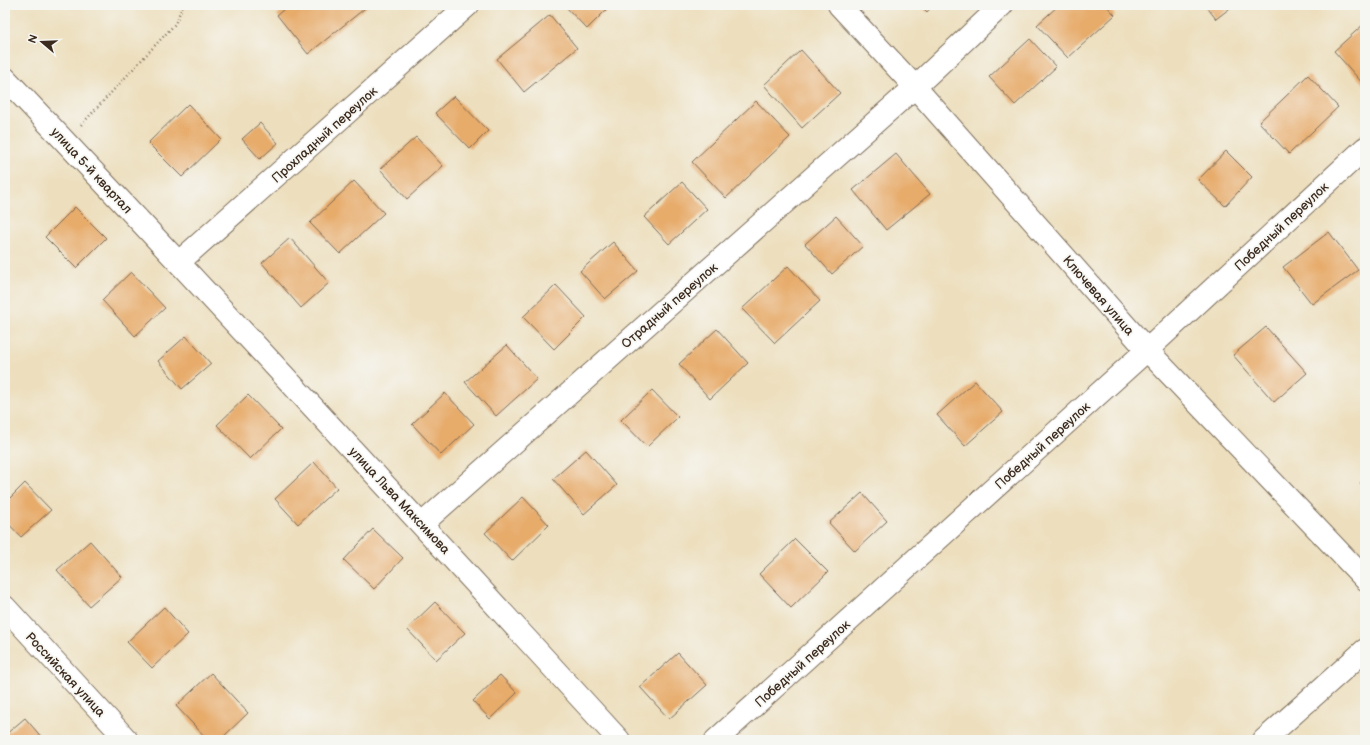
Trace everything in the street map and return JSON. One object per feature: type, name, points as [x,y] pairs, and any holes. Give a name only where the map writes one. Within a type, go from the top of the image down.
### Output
[{"type":"street","name":"Прохладный переулок","points":[[180,262],[468,5]]},
{"type":"street","name":"Ключевая улица","points":[[839,5],[915,87],[1147,350],[1365,579]]},
{"type":"street","name":"Отрадный переулок","points":[[422,524],[915,87],[1002,5]]},
{"type":"street","name":"улица 5-й квартал","points":[[5,78],[180,262]]},
{"type":"street","name":"Победный переулок","points":[[716,740],[1147,350],[1365,148]]},
{"type":"street","name":"улица Льва Максимова","points":[[180,262],[619,740]]},
{"type":"street","name":"Российская улица","points":[[5,607],[127,740]]},
{"type":"street","points":[[1264,740],[1365,650]]},
{"type":"path","points":[[66,142],[175,24],[183,5]]},
{"type":"building","points":[[289,5],[369,5],[308,54],[277,15]]},
{"type":"building","points":[[564,5],[611,5],[587,29]]},
{"type":"building","points":[[920,5],[933,5],[927,12]]},
{"type":"building","points":[[1059,5],[1106,5],[1115,15],[1068,58],[1037,25]]},
{"type":"building","points":[[1205,5],[1234,5],[1216,19]]},
{"type":"building","points":[[550,15],[577,48],[524,92],[497,59]]},
{"type":"building","points":[[1365,23],[1365,86],[1334,51]]},
{"type":"building","points":[[1030,39],[1056,67],[1015,105],[989,77]]},
{"type":"building","points":[[801,50],[840,93],[802,128],[764,85]]},
{"type":"building","points":[[1308,75],[1338,107],[1289,154],[1259,122]]},
{"type":"building","points":[[454,96],[488,131],[470,149],[435,113]]},
{"type":"building","points":[[756,101],[790,137],[726,198],[692,162]]},
{"type":"building","points":[[188,104],[221,139],[182,177],[148,143]]},
{"type":"building","points":[[260,123],[278,143],[260,159],[242,139]]},
{"type":"building","points":[[416,137],[443,166],[407,199],[380,169]]},
{"type":"building","points":[[1226,151],[1252,177],[1225,206],[1198,180]]},
{"type":"building","points":[[896,154],[930,194],[886,230],[853,190]]},
{"type":"building","points":[[354,181],[384,213],[340,254],[310,223]]},
{"type":"building","points":[[682,182],[707,209],[669,244],[644,217]]},
{"type":"building","points":[[75,207],[106,238],[76,268],[45,237]]},
{"type":"building","points":[[836,216],[863,246],[832,274],[805,244]]},
{"type":"building","points":[[1329,232],[1358,270],[1312,304],[1283,267]]},
{"type":"building","points":[[290,238],[329,283],[301,308],[262,263]]},
{"type":"building","points":[[613,242],[638,271],[605,299],[580,271]]},
{"type":"building","points":[[788,266],[820,301],[775,343],[742,309]]},
{"type":"building","points":[[131,272],[165,308],[135,336],[102,300]]},
{"type":"building","points":[[556,285],[586,317],[554,349],[523,317]]},
{"type":"building","points":[[1266,327],[1307,373],[1274,402],[1233,355]]},
{"type":"building","points":[[717,329],[748,363],[710,399],[679,364]]},
{"type":"building","points":[[186,336],[211,364],[182,389],[158,361]]},
{"type":"building","points":[[507,345],[537,379],[496,416],[465,382]]},
{"type":"building","points":[[975,381],[1003,412],[965,446],[937,415]]},
{"type":"building","points":[[652,390],[678,417],[647,447],[621,420]]},
{"type":"building","points":[[445,393],[474,424],[441,455],[412,424]]},
{"type":"building","points":[[248,395],[281,429],[250,459],[217,425]]},
{"type":"building","points":[[586,450],[617,485],[584,514],[553,479]]},
{"type":"building","points":[[314,462],[337,488],[298,524],[275,499]]},
{"type":"building","points":[[1365,478],[1365,488],[1360,483]]},
{"type":"building","points":[[25,483],[51,510],[21,537],[5,520],[5,503]]},
{"type":"building","points":[[862,493],[887,521],[855,551],[829,523]]},
{"type":"building","points":[[523,497],[549,525],[512,561],[485,533]]},
{"type":"building","points":[[373,529],[403,558],[374,589],[344,560]]},
{"type":"building","points":[[795,539],[828,572],[791,608],[759,574]]},
{"type":"building","points":[[90,541],[122,577],[89,606],[57,570]]},
{"type":"building","points":[[435,602],[465,633],[436,660],[407,629]]},
{"type":"building","points":[[164,607],[188,634],[152,668],[127,642]]},
{"type":"building","points":[[678,653],[707,685],[669,719],[640,687]]},
{"type":"building","points":[[211,673],[248,713],[220,740],[208,740],[176,706]]},
{"type":"building","points":[[500,675],[517,693],[490,719],[473,701]]},
{"type":"building","points":[[25,718],[44,740],[5,740],[5,735]]}]
